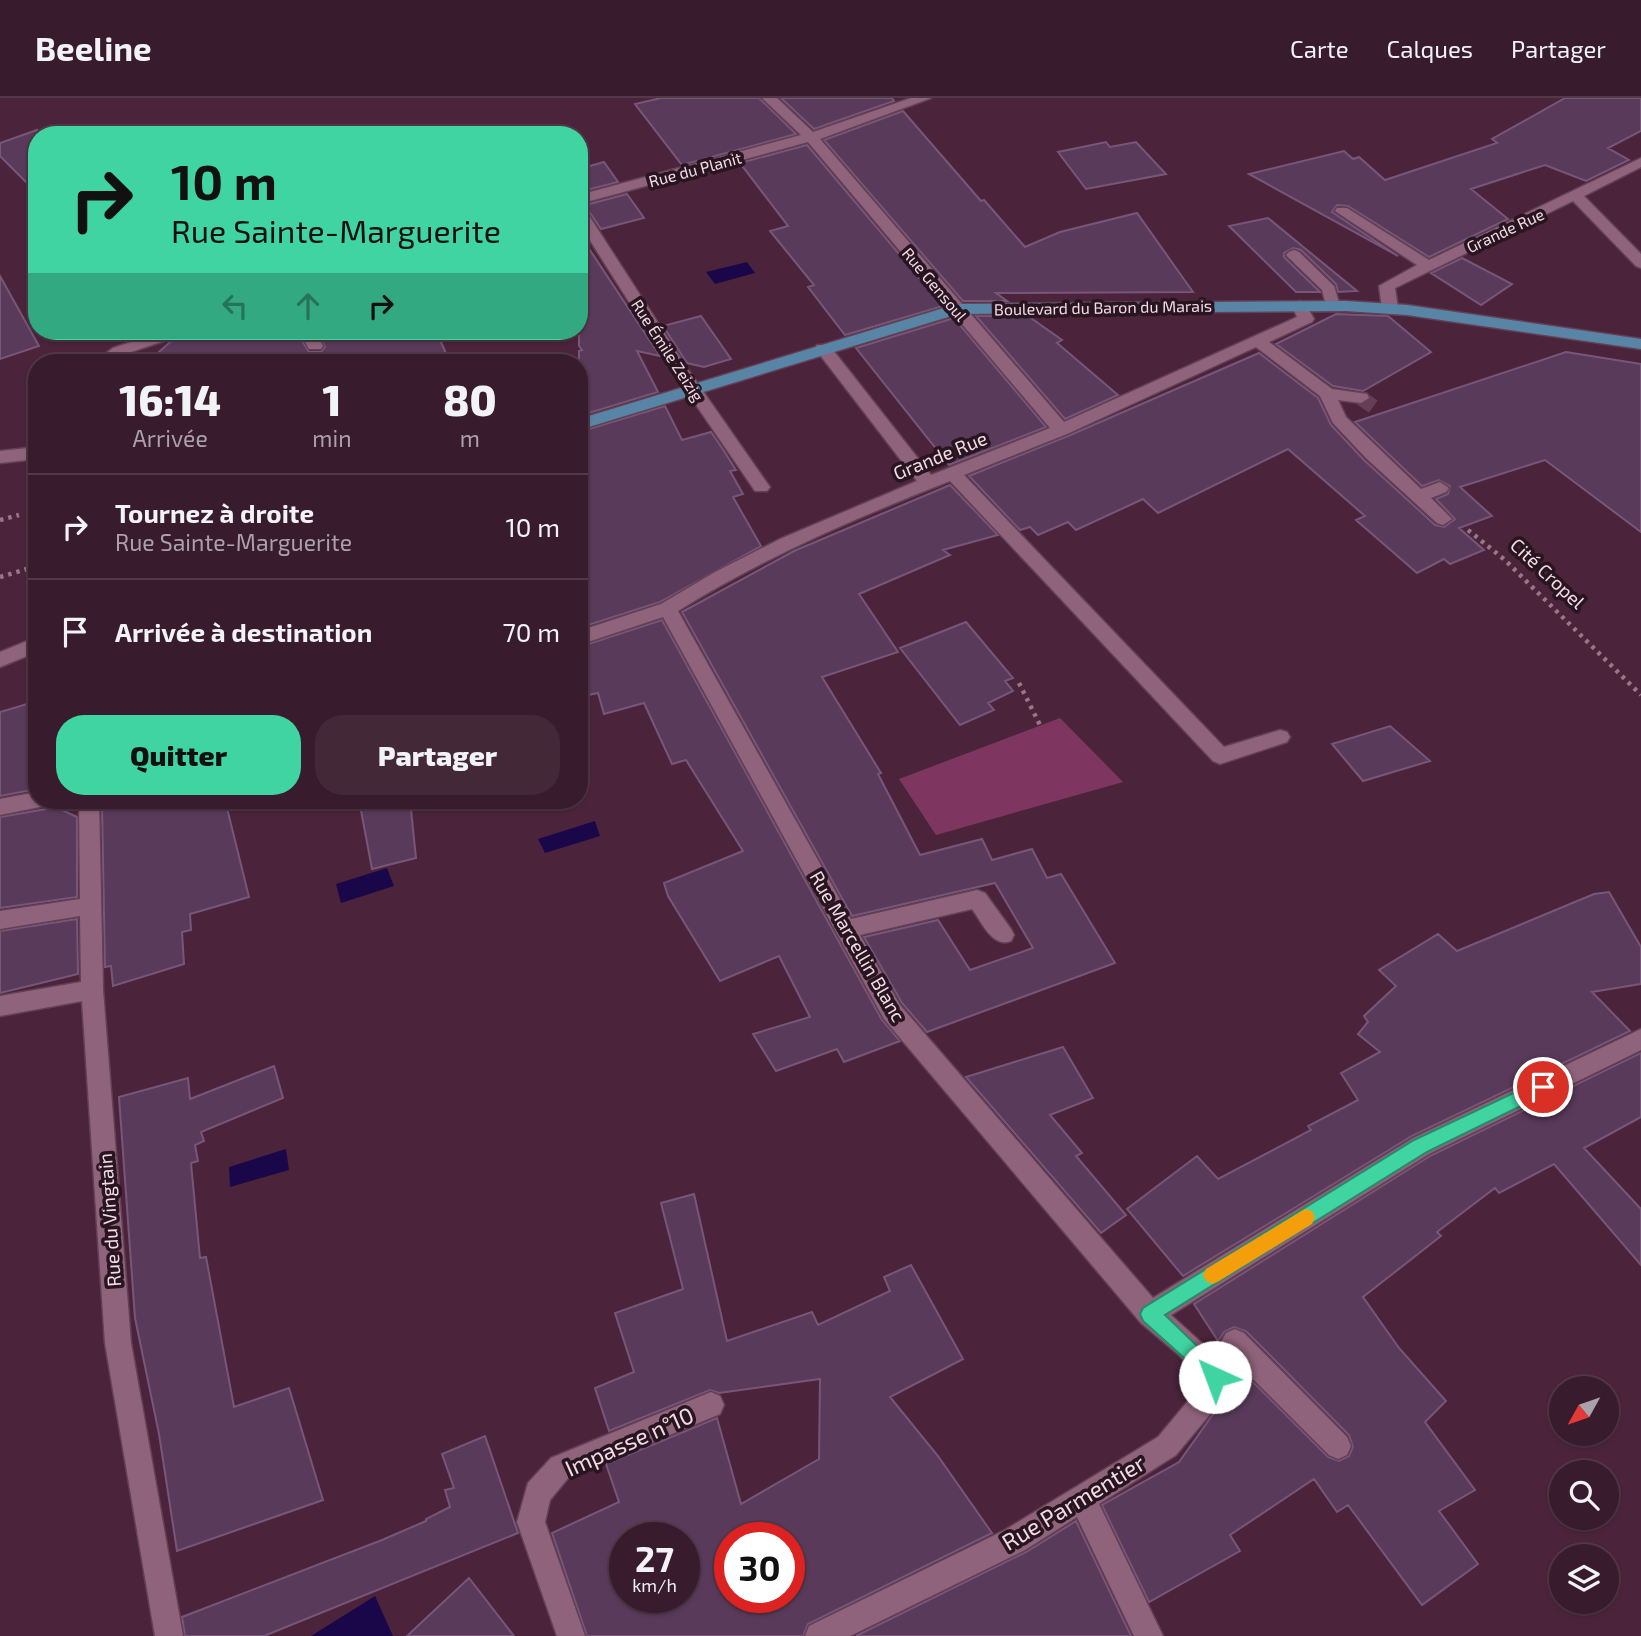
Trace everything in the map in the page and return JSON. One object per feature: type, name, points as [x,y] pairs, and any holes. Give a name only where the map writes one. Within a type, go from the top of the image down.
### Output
[{"type":"main road","name":"Boulevard du Baron du Marais","points":[[588,422],[957,309],[1300,306],[1390,308],[1641,344]]},
{"type":"street","name":"Rue Gensoul","points":[[769,98],[811,137],[1061,430]]},
{"type":"street","name":"Rue du Planit","points":[[588,198],[811,137],[924,98]]},
{"type":"street","name":"Grande Rue","points":[[1390,308],[1387,286],[1641,162]]},
{"type":"street","points":[[1576,196],[1641,263]]},
{"type":"street","points":[[1342,211],[1429,266]]},
{"type":"street","name":"Rue Émile Zeizig","points":[[588,225],[694,391],[761,487]]},
{"type":"street","points":[[1294,254],[1329,289],[1332,306]]},
{"type":"street","name":"Grande Rue","points":[[588,635],[668,608],[786,542],[1061,430],[1306,319],[1300,306]]},
{"type":"street","points":[[115,354],[152,340]]},
{"type":"street","points":[[312,340],[316,346]]},
{"type":"street","points":[[1258,341],[1327,393],[1339,419],[1372,454],[1443,519]]},
{"type":"street","points":[[823,348],[928,483]]},
{"type":"street","points":[[1327,393],[1361,398]]},
{"type":"street","points":[[0,457],[28,454]]},
{"type":"street","points":[[952,473],[1220,755],[1280,737]]},
{"type":"street","points":[[1418,496],[1440,488]]},
{"type":"street","name":"Rue Marcellin Blanc","points":[[668,608],[892,1012],[1150,1314]]},
{"type":"street","points":[[0,660],[28,649]]},
{"type":"street","points":[[0,807],[28,802]]},
{"type":"street","name":"Rue du Vingtain","points":[[89,809],[92,990],[118,1343],[169,1636]]},
{"type":"street","points":[[846,929],[977,898],[1003,935]]},
{"type":"street","points":[[0,920],[90,906]]},
{"type":"street","points":[[0,1006],[92,990]]},
{"type":"street","points":[[1338,1446],[1235,1342],[1215,1377],[1199,1358],[1150,1314],[1421,1146],[1641,1040]]},
{"type":"street","name":"Rue Parmentier","points":[[819,1636],[1015,1539],[1167,1446],[1218,1385],[1215,1377]]},
{"type":"street","name":"Impasse n°10","points":[[571,1636],[531,1522],[538,1493],[561,1468],[711,1405]]},
{"type":"street","points":[[1082,1499],[1149,1636]]},
{"type":"path","points":[[0,520],[19,515]]},
{"type":"path","name":"Cité Cropel","points":[[1443,519],[1459,522],[1505,560],[1641,695]]},
{"type":"path","points":[[0,577],[28,568]]},
{"type":"path","points":[[1019,683],[1040,725]]},
{"type":"shaded area","points":[[747,262],[755,273],[715,284],[706,272]]},
{"type":"shaded area","points":[[1060,718],[1123,782],[936,835],[899,779]]},
{"type":"shaded area","points":[[595,821],[600,836],[545,853],[538,839]]},
{"type":"shaded area","points":[[387,868],[394,886],[341,903],[336,884]]},
{"type":"shaded area","points":[[286,1149],[289,1170],[230,1187],[229,1167]]},
{"type":"shaded area","points":[[375,1596],[393,1636],[311,1636]]},
{"type":"building","points":[[661,98],[759,98],[796,134],[682,165],[635,104]]},
{"type":"building","points":[[781,98],[892,98],[894,101],[814,129]]},
{"type":"building","points":[[1565,98],[1641,98],[1641,131],[1608,148],[1629,160],[1586,181],[1545,165],[1471,189],[1508,219],[1429,257],[1348,206],[1337,205],[1332,212],[1398,256],[1249,174],[1344,151],[1353,159],[1359,157],[1385,180],[1497,143],[1492,139]]},
{"type":"building","points":[[903,111],[1025,247],[1060,232],[1137,213],[1193,292],[996,293],[1007,301],[963,301],[824,140]]},
{"type":"building","points":[[28,133],[28,184],[0,156],[0,143]]},
{"type":"building","points":[[1106,142],[1110,147],[1136,142],[1166,174],[1086,189],[1058,152]]},
{"type":"building","points":[[807,145],[943,306],[845,335],[808,287],[814,285],[770,231],[788,226],[740,163]]},
{"type":"building","points":[[604,162],[618,182],[588,190],[588,166]]},
{"type":"building","points":[[627,194],[644,218],[601,229],[588,210],[588,204]]},
{"type":"building","points":[[1268,218],[1357,291],[1338,292],[1336,284],[1301,250],[1293,248],[1284,253],[1284,257],[1320,292],[1296,292],[1229,226]]},
{"type":"building","points":[[588,247],[660,356],[637,351],[658,392],[588,413],[588,354],[579,354],[582,350],[579,340],[588,340]]},
{"type":"building","points":[[1462,258],[1512,284],[1481,305],[1431,273]]},
{"type":"building","points":[[0,276],[28,326],[28,340],[36,340],[39,346],[0,359]]},
{"type":"building","points":[[1336,314],[1388,316],[1431,352],[1363,391],[1333,386],[1276,344]]},
{"type":"building","points":[[701,316],[731,359],[704,367],[687,363],[663,326]]},
{"type":"building","points":[[976,316],[1028,316],[1062,340],[1057,343],[1118,395],[1065,419]]},
{"type":"building","points":[[954,318],[1046,427],[949,465],[856,348]]},
{"type":"building","points":[[302,340],[309,352],[321,352],[325,347],[322,340],[440,340],[446,354],[157,354],[170,342]]},
{"type":"building","points":[[1566,352],[1641,364],[1641,532],[1545,460],[1460,487],[1492,516],[1459,528],[1484,550],[1450,564],[1444,559],[1417,573],[1356,520],[1365,516],[1288,449],[1158,513],[1143,499],[1076,530],[1068,522],[1038,535],[1030,527],[1020,530],[969,476],[1259,353],[1318,398],[1331,425],[1364,460],[1435,525],[1444,527],[1455,519],[1436,499],[1448,494],[1450,486],[1439,480],[1422,486],[1355,422]]},
{"type":"building","points":[[665,406],[682,440],[711,432],[736,470],[730,471],[743,494],[733,497],[761,546],[660,602],[588,625],[588,429]]},
{"type":"building","points":[[950,485],[998,535],[943,550],[950,555],[859,594],[898,652],[822,677],[881,773],[878,774],[920,855],[982,839],[992,860],[1032,849],[1047,878],[1061,874],[1115,963],[927,1032],[902,1003],[864,937],[938,920],[970,970],[1033,948],[995,883],[852,916],[682,612],[794,551]]},
{"type":"building","points":[[662,620],[882,1020],[900,1041],[844,1062],[837,1049],[776,1071],[753,1034],[810,1017],[779,956],[720,981],[668,896],[664,883],[743,851],[686,760],[672,764],[644,703],[604,714],[598,693],[588,695],[588,644]]},
{"type":"building","points":[[966,622],[1013,678],[1005,681],[1013,691],[988,703],[994,710],[960,725],[900,648]]},
{"type":"building","points":[[28,704],[28,791],[0,796],[0,712]]},
{"type":"building","points":[[1390,726],[1430,761],[1363,781],[1332,744]]},
{"type":"building","points":[[60,809],[77,817],[77,897],[0,908],[0,817]]},
{"type":"building","points":[[102,809],[227,809],[249,897],[190,914],[191,930],[182,932],[184,964],[113,986],[111,966],[105,967]]},
{"type":"building","points":[[361,809],[411,809],[416,858],[372,869]]},
{"type":"building","points":[[1609,892],[1641,947],[1641,984],[1592,992],[1630,1031],[1412,1136],[1183,1276],[1127,1209],[1197,1156],[1218,1179],[1311,1130],[1308,1126],[1358,1100],[1341,1073],[1380,1052],[1358,1034],[1368,1022],[1364,1016],[1396,986],[1379,970],[1438,934],[1457,951],[1594,894]]},
{"type":"building","points":[[77,919],[78,974],[0,993],[0,931]]},
{"type":"building","points":[[1063,1047],[1093,1098],[1050,1115],[1082,1153],[1076,1156],[1126,1215],[1101,1233],[966,1077]]},
{"type":"building","points":[[1641,1053],[1641,1117],[1584,1148],[1641,1209],[1641,1265],[1554,1164],[1499,1193],[1495,1188],[1437,1232],[1441,1236],[1363,1297],[1399,1348],[1446,1401],[1425,1422],[1475,1490],[1439,1511],[1478,1564],[1422,1605],[1348,1505],[1337,1512],[1314,1479],[1230,1535],[1240,1551],[1149,1602],[1102,1505],[1179,1462],[1233,1386],[1244,1382],[1236,1370],[1238,1367],[1328,1457],[1339,1461],[1349,1456],[1353,1447],[1349,1435],[1246,1331],[1234,1327],[1224,1332],[1218,1341],[1194,1304],[1430,1156]]},
{"type":"building","points":[[274,1066],[283,1098],[201,1132],[204,1141],[195,1145],[198,1161],[191,1163],[200,1258],[206,1257],[234,1407],[289,1388],[323,1500],[177,1551],[159,1434],[135,1318],[119,1097],[188,1078],[190,1099]]},
{"type":"building","points":[[694,1194],[727,1341],[812,1312],[818,1325],[890,1291],[884,1277],[911,1265],[963,1359],[890,1397],[938,1456],[992,1533],[808,1624],[803,1636],[587,1636],[552,1533],[619,1502],[606,1464],[717,1418],[741,1504],[819,1459],[820,1379],[719,1393],[710,1390],[609,1431],[595,1388],[634,1372],[615,1313],[683,1289],[661,1203]]},
{"type":"building","points":[[485,1436],[518,1533],[264,1636],[185,1636],[182,1617],[382,1540],[426,1521],[450,1507],[445,1490],[454,1488],[442,1454]]},
{"type":"building","points":[[1076,1521],[1131,1636],[856,1636],[1026,1552]]},
{"type":"building","points":[[469,1578],[514,1636],[407,1636]]},
{"type":"tunnel","points":[[1361,398],[1378,410]]},
{"type":"slow traffic","points":[[1213,1275],[1305,1217]]},
{"type":"route","points":[[1215,1377],[1199,1358],[1150,1314],[1421,1146],[1543,1087]]}]
